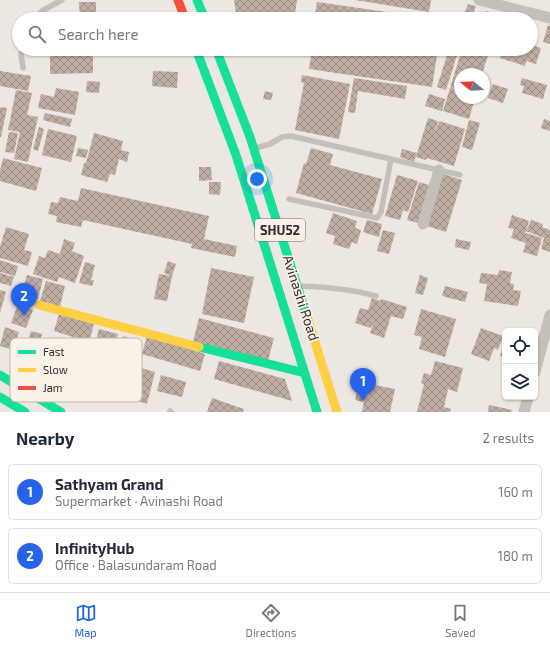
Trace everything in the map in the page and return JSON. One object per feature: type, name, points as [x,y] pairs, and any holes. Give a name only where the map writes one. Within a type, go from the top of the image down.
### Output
[{"type":"main road","points":[[178,0],[182,12]]},
{"type":"main road","points":[[197,0],[202,12]]},
{"type":"main road","name":"Avinashi Road","points":[[199,56],[236,155],[317,412]]},
{"type":"main road","name":"Avinashi Road","points":[[219,56],[254,148],[337,412]]},
{"type":"main road","points":[[39,305],[159,337],[305,373]]},
{"type":"main road","points":[[0,375],[10,381]]},
{"type":"main road","points":[[0,397],[24,412]]},
{"type":"main road","points":[[45,402],[61,412]]},
{"type":"street","points":[[479,0],[526,12]]},
{"type":"street","points":[[538,15],[550,18]]},
{"type":"street","points":[[423,224],[439,170]]},
{"type":"street","points":[[538,365],[546,345],[550,315]]},
{"type":"street","points":[[524,412],[527,400]]},
{"type":"lane","points":[[41,12],[62,0]]},
{"type":"lane","points":[[21,56],[23,68]]},
{"type":"lane","points":[[254,148],[270,144],[282,137],[291,136],[460,175]]},
{"type":"lane","points":[[289,199],[377,218],[381,212],[391,159]]},
{"type":"lane","points":[[298,286],[340,288],[376,296]]},
{"type":"building","points":[[234,0],[297,0],[295,12],[236,12]]},
{"type":"building","points":[[355,0],[431,0],[429,12]]},
{"type":"building","points":[[79,2],[96,2],[96,12],[80,12]]},
{"type":"building","points":[[317,2],[387,12],[315,12]]},
{"type":"building","points":[[468,4],[476,6],[474,12],[465,12]]},
{"type":"building","points":[[548,25],[550,26],[550,44],[543,42]]},
{"type":"building","points":[[538,47],[541,48],[536,64],[526,61],[525,66],[500,58],[501,56],[538,56]]},
{"type":"building","points":[[50,56],[93,56],[93,73],[50,74]]},
{"type":"building","points":[[311,56],[437,56],[432,87],[309,69]]},
{"type":"building","points":[[447,56],[457,56],[446,90],[437,87]]},
{"type":"building","points":[[460,56],[488,56],[484,68],[456,68]]},
{"type":"building","points":[[0,71],[31,76],[28,91],[0,86]]},
{"type":"building","points":[[153,71],[178,72],[177,88],[152,86]]},
{"type":"building","points":[[302,75],[350,84],[339,139],[295,130],[304,83],[301,82]]},
{"type":"building","points":[[454,75],[454,104],[473,104],[469,119],[443,111]]},
{"type":"building","points":[[354,78],[407,86],[405,99],[358,91],[355,113],[348,112]]},
{"type":"building","points":[[522,78],[547,85],[543,99],[522,93],[524,86],[520,85]]},
{"type":"building","points":[[87,81],[100,82],[99,93],[86,92]]},
{"type":"building","points":[[493,84],[508,89],[503,103],[490,99],[490,92]]},
{"type":"building","points":[[56,88],[79,92],[75,115],[38,108],[41,94],[54,97]]},
{"type":"building","points":[[16,90],[32,93],[27,115],[38,117],[28,162],[14,159],[20,132],[8,130]]},
{"type":"building","points":[[265,91],[273,93],[271,100],[263,99]]},
{"type":"building","points":[[429,94],[445,99],[442,111],[425,106]]},
{"type":"building","points":[[0,107],[7,108],[1,137],[0,137]]},
{"type":"building","points":[[45,113],[72,119],[70,127],[43,120]]},
{"type":"building","points":[[428,118],[438,121],[434,135],[439,121],[465,129],[454,166],[427,158],[426,160],[416,157]]},
{"type":"building","points":[[544,119],[550,121],[550,131],[541,128]]},
{"type":"building","points":[[469,120],[480,123],[472,150],[462,147]]},
{"type":"building","points":[[39,127],[44,129],[38,151],[33,149]]},
{"type":"building","points":[[48,129],[77,136],[71,162],[42,155]]},
{"type":"building","points":[[9,132],[18,133],[14,153],[5,152]]},
{"type":"building","points":[[94,133],[123,141],[121,150],[129,152],[127,162],[119,159],[115,175],[110,174],[107,182],[81,175],[84,163],[86,163]]},
{"type":"building","points":[[78,148],[88,150],[86,158],[76,156]]},
{"type":"building","points":[[311,148],[333,154],[330,165],[382,179],[372,214],[296,193],[304,163],[306,164]]},
{"type":"building","points":[[402,149],[417,153],[414,162],[400,157]]},
{"type":"building","points":[[3,158],[42,168],[36,191],[0,181],[0,171]]},
{"type":"building","points":[[199,167],[211,167],[212,180],[199,181]]},
{"type":"building","points":[[443,174],[462,180],[446,232],[427,226]]},
{"type":"building","points":[[397,175],[418,181],[408,212],[403,210],[400,220],[385,216]]},
{"type":"building","points":[[209,182],[221,182],[220,195],[209,194]]},
{"type":"building","points":[[419,182],[429,185],[418,223],[407,220]]},
{"type":"building","points":[[81,188],[209,216],[204,239],[237,246],[235,257],[191,248],[192,244],[83,220],[81,227],[56,222],[57,216],[48,214],[51,202],[58,203],[60,197],[78,201]]},
{"type":"building","points":[[333,213],[357,221],[355,228],[361,230],[357,244],[352,242],[349,249],[333,244],[335,236],[326,233]]},
{"type":"building","points":[[512,215],[529,221],[525,234],[526,233],[542,238],[537,256],[523,252],[526,243],[511,238],[514,229],[508,228]]},
{"type":"building","points":[[367,220],[382,224],[379,237],[363,232]]},
{"type":"building","points":[[531,220],[543,224],[542,227],[550,230],[550,252],[541,249],[544,238],[526,231]]},
{"type":"building","points":[[6,227],[29,234],[24,250],[32,252],[28,266],[0,258],[0,247]]},
{"type":"building","points":[[383,230],[395,233],[389,254],[377,251]]},
{"type":"building","points":[[64,239],[75,243],[72,251],[84,256],[75,283],[59,277],[57,282],[33,274],[39,256],[45,258],[48,250],[60,254]]},
{"type":"building","points":[[456,239],[471,242],[469,250],[455,247]]},
{"type":"building","points":[[0,260],[18,266],[15,276],[0,272]]},
{"type":"building","points":[[168,261],[176,264],[172,276],[164,273]]},
{"type":"building","points":[[85,262],[95,265],[91,280],[94,280],[92,286],[79,283]]},
{"type":"building","points":[[211,268],[254,277],[244,323],[202,314]]},
{"type":"building","points":[[499,270],[512,272],[510,283],[514,284],[513,290],[521,291],[518,306],[484,301],[487,284],[479,283],[481,273],[498,275]]},
{"type":"building","points":[[0,273],[14,277],[11,286],[0,283]]},
{"type":"building","points":[[159,274],[172,276],[167,301],[154,299]]},
{"type":"building","points":[[27,275],[43,279],[38,299],[21,295]]},
{"type":"building","points":[[420,275],[428,278],[423,295],[415,293]]},
{"type":"building","points":[[46,281],[65,286],[60,307],[40,301]]},
{"type":"building","points":[[445,286],[468,292],[465,302],[442,296]]},
{"type":"building","points":[[0,290],[6,292],[0,313]]},
{"type":"building","points":[[372,298],[380,301],[381,299],[407,307],[403,319],[391,316],[384,338],[370,333],[375,318],[371,328],[355,323],[360,308],[368,310]]},
{"type":"building","points":[[18,304],[33,310],[26,328],[11,323]]},
{"type":"building","points":[[421,309],[456,319],[445,357],[419,349],[422,337],[414,335]]},
{"type":"building","points":[[59,314],[94,324],[90,338],[76,338],[54,331]]},
{"type":"building","points":[[199,318],[274,338],[268,361],[193,342]]},
{"type":"building","points":[[5,327],[19,332],[17,338],[10,338],[10,349],[0,346]]},
{"type":"building","points":[[481,328],[502,336],[498,350],[494,348],[489,361],[471,354]]},
{"type":"building","points":[[99,329],[118,334],[117,338],[97,338]]},
{"type":"building","points":[[31,331],[42,334],[41,338],[29,338]]},
{"type":"building","points":[[147,336],[205,354],[200,371],[142,354]]},
{"type":"building","points":[[219,361],[285,379],[292,401],[214,379]]},
{"type":"building","points":[[435,361],[463,368],[457,392],[448,389],[444,407],[451,409],[450,412],[417,412],[424,384],[421,383],[424,373],[431,375]]},
{"type":"building","points":[[142,368],[155,372],[147,404],[140,402],[142,402]]},
{"type":"building","points":[[161,375],[186,382],[182,397],[157,391]]},
{"type":"building","points":[[359,382],[395,389],[390,412],[362,412],[364,402],[355,400]]},
{"type":"building","points":[[212,398],[244,409],[243,412],[207,412]]},
{"type":"building","points":[[489,405],[512,410],[511,412],[488,412]]},
{"type":"traffic: fast","points":[[197,0],[202,12]]},
{"type":"traffic: fast","points":[[199,56],[236,155],[317,412]]},
{"type":"traffic: fast","points":[[219,56],[250,137],[308,320]]},
{"type":"traffic: fast","points":[[199,347],[305,373]]},
{"type":"traffic: fast","points":[[0,375],[10,381]]},
{"type":"traffic: fast","points":[[0,397],[25,412]]},
{"type":"traffic: fast","points":[[45,402],[61,412]]},
{"type":"traffic: slow","points":[[39,305],[199,347]]},
{"type":"traffic: slow","points":[[308,320],[337,412]]},
{"type":"traffic: jam","points":[[178,0],[182,12]]},
{"type":"place","name":"InfinityHub","points":[[24,316]]},
{"type":"place","name":"Sathyam Grand","points":[[363,401]]}]
